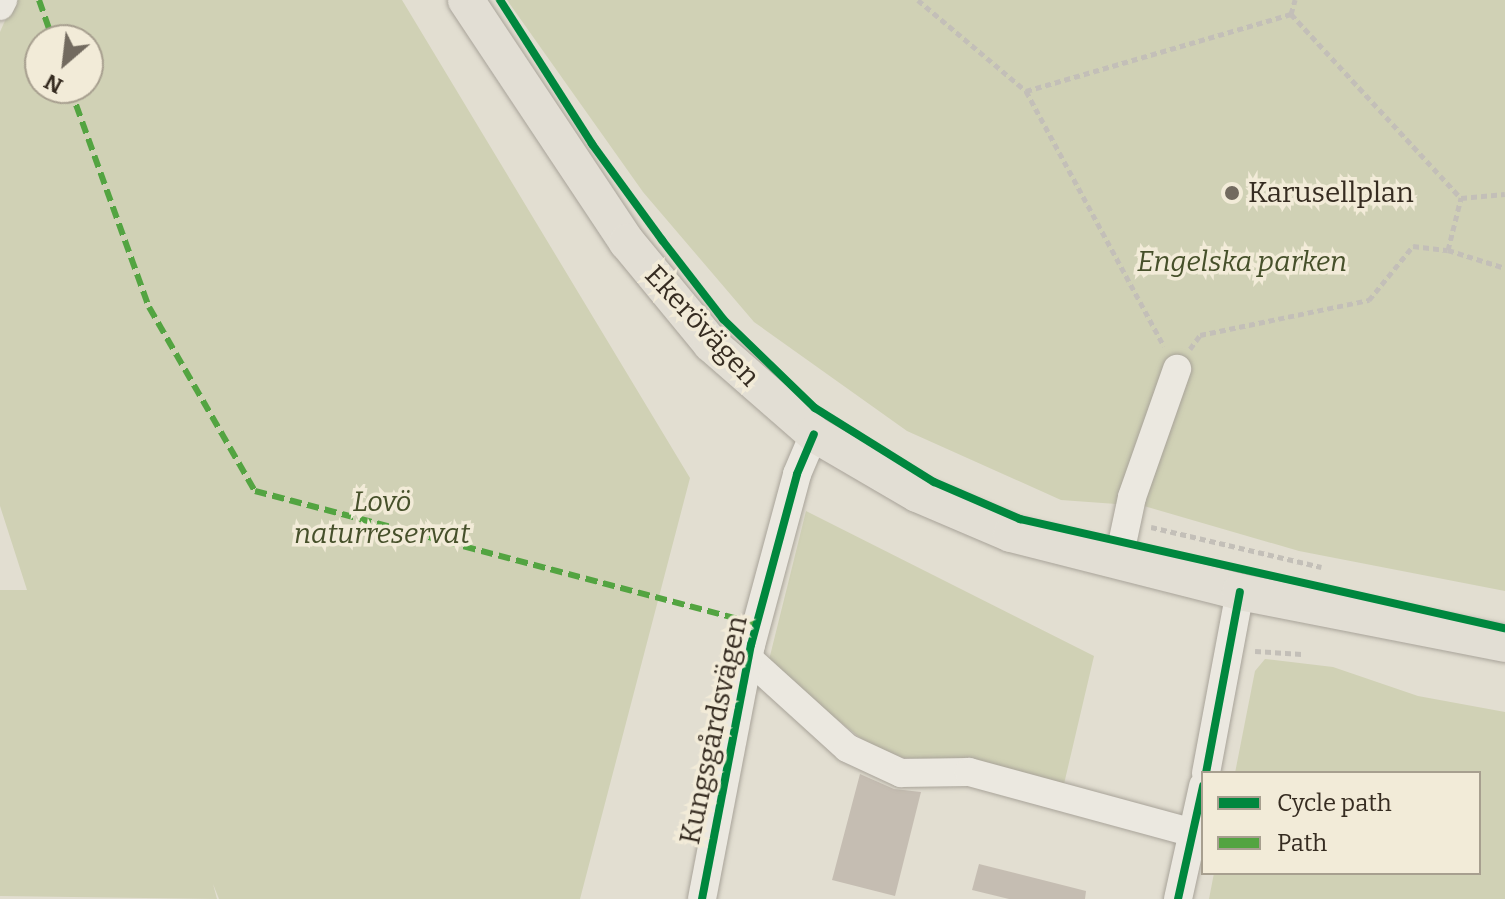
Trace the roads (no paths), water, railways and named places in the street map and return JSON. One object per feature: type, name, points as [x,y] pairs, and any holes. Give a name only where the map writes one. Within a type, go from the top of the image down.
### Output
[{"type":"main road","name":"Ekerövägen","points":[[466,0],[627,242],[711,344],[814,434],[917,494],[1011,534],[1240,592],[1505,644]]},
{"type":"street","points":[[0,6],[3,0]]},
{"type":"street","points":[[1118,563],[1127,521],[1177,369]]},
{"type":"street","name":"Kungsgårdsvägen","points":[[702,899],[749,659],[797,474],[814,434]]},
{"type":"street","points":[[1206,771],[1240,592]]},
{"type":"street","points":[[749,659],[847,748],[901,773],[969,772],[1194,833]]},
{"type":"street","points":[[1178,899],[1201,796]]},
{"type":"place","name":"Karusellplan","points":[[1232,193]]},
{"type":"park label","name":"Engelska parken","points":[[1242,262]]},
{"type":"park label","name":"Lovö naturreservat","points":[[382,518]]}]
